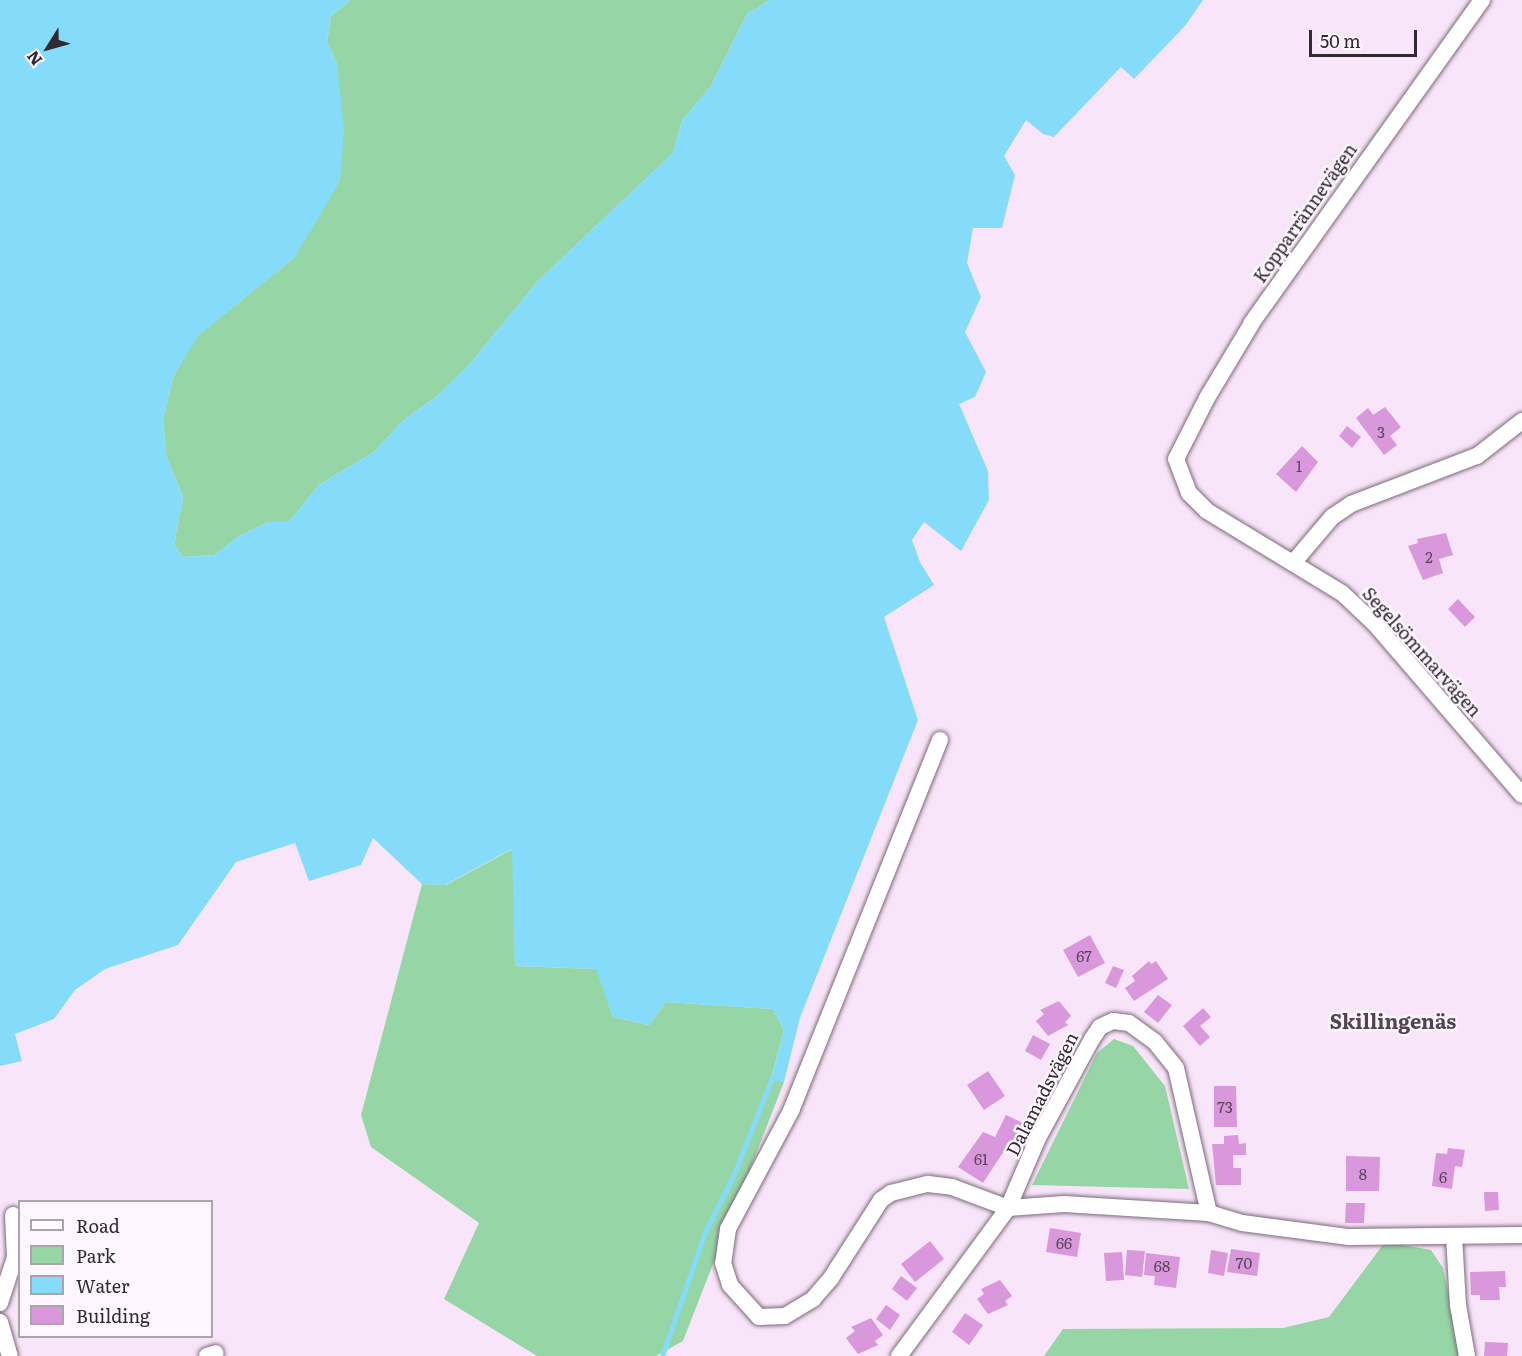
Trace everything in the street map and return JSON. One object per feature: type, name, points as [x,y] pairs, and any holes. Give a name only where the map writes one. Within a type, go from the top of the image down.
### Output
[{"type":"street","name":"Kopparrännevägen","points":[[1176,459],[1207,398],[1252,323],[1482,0]]},
{"type":"street","points":[[1293,563],[1332,517],[1351,504],[1477,456],[1522,421]]},
{"type":"street","name":"Segelsömmarvägen","points":[[1176,459],[1189,493],[1207,511],[1342,593],[1375,624],[1522,795]]},
{"type":"street","points":[[940,740],[792,1109],[728,1229],[723,1263],[729,1285],[745,1306],[759,1317],[769,1319],[785,1316],[813,1299],[831,1278],[868,1215],[891,1193],[928,1184],[951,1187],[1008,1208],[1064,1204],[1209,1214],[1242,1223],[1349,1237],[1522,1235]]},
{"type":"street","name":"Dalamadsvägen","points":[[899,1356],[1008,1208],[1038,1138],[1086,1048],[1100,1027],[1113,1021],[1129,1023],[1155,1042],[1176,1068],[1209,1214]]},
{"type":"street","points":[[0,1303],[15,1257],[13,1215]]},
{"type":"street","points":[[1454,1236],[1458,1305],[1467,1356]]},
{"type":"street","points":[[0,1322],[10,1356]]},
{"type":"green space","points":[[350,0],[770,0],[747,14],[711,86],[682,121],[673,153],[538,281],[468,366],[436,397],[404,420],[374,452],[319,485],[289,522],[269,522],[241,535],[214,555],[183,557],[174,545],[183,497],[166,455],[163,420],[173,377],[197,336],[295,257],[337,64],[327,42],[331,16]]},
{"type":"green space","points":[[513,849],[515,966],[597,969],[613,1017],[649,1025],[666,1002],[773,1009],[784,1030],[771,1079],[784,1082],[683,1341],[656,1356],[537,1356],[444,1299],[479,1223],[371,1147],[361,1115],[422,884],[446,885]]},
{"type":"green space","points":[[1114,1039],[1133,1046],[1165,1086],[1189,1189],[1032,1185],[1097,1053]]},
{"type":"green space","points":[[1385,1242],[1431,1250],[1443,1268],[1462,1356],[1044,1356],[1063,1329],[1283,1328],[1329,1317]]},
{"type":"water","points":[[0,0],[350,0],[331,16],[327,42],[337,64],[344,129],[340,181],[295,257],[198,336],[173,377],[163,420],[166,455],[183,497],[174,545],[183,557],[214,555],[241,535],[269,522],[289,522],[319,485],[374,452],[404,420],[436,397],[468,366],[538,281],[673,153],[682,121],[711,86],[747,14],[770,0],[1203,0],[1185,26],[1134,79],[1121,67],[1054,137],[1043,134],[1026,120],[1004,156],[1015,175],[1002,228],[973,228],[967,263],[981,297],[965,332],[986,372],[975,397],[959,404],[988,471],[989,500],[961,551],[924,522],[912,540],[920,562],[934,585],[884,617],[918,720],[800,1018],[784,1082],[771,1080],[784,1030],[773,1009],[666,1002],[649,1025],[613,1017],[596,969],[515,966],[512,849],[445,885],[422,884],[373,838],[361,865],[309,881],[295,843],[236,862],[178,945],[105,969],[75,990],[54,1019],[15,1034],[22,1061],[0,1066]]},
{"type":"building","points":[[1385,407],[1401,427],[1390,436],[1397,445],[1384,455],[1356,418],[1368,408],[1373,415]]},
{"type":"building","points":[[1347,426],[1361,437],[1352,448],[1339,436]]},
{"type":"building","points":[[1302,446],[1318,462],[1296,492],[1276,474]]},
{"type":"building","points":[[1446,533],[1453,555],[1439,559],[1443,573],[1423,580],[1408,546],[1418,543],[1417,539]]},
{"type":"building","points":[[1458,599],[1475,617],[1465,627],[1448,609]]},
{"type":"building","points":[[1090,935],[1105,963],[1078,977],[1063,950]]},
{"type":"building","points":[[1149,961],[1151,964],[1156,961],[1168,979],[1134,1001],[1125,988],[1135,981],[1132,976]]},
{"type":"building","points":[[1113,966],[1124,970],[1116,988],[1105,983]]},
{"type":"building","points":[[1158,995],[1172,1005],[1158,1023],[1144,1012]]},
{"type":"building","points":[[1059,1001],[1071,1016],[1065,1022],[1068,1025],[1048,1036],[1036,1021],[1044,1014],[1040,1010]]},
{"type":"building","points":[[1203,1008],[1211,1017],[1200,1026],[1210,1037],[1200,1046],[1183,1026]]},
{"type":"building","points":[[1033,1035],[1050,1044],[1041,1060],[1025,1051]]},
{"type":"building","points":[[988,1071],[1005,1096],[984,1110],[967,1085]]},
{"type":"building","points":[[1214,1086],[1236,1086],[1237,1127],[1214,1127]]},
{"type":"building","points":[[1006,1115],[1023,1123],[1008,1154],[1004,1151],[983,1183],[958,1167],[983,1132],[995,1137]]},
{"type":"building","points":[[1238,1135],[1239,1144],[1246,1143],[1246,1155],[1233,1155],[1233,1168],[1241,1168],[1241,1185],[1216,1185],[1212,1144],[1224,1144],[1224,1136]]},
{"type":"building","points":[[1448,1148],[1465,1150],[1462,1167],[1455,1166],[1452,1189],[1432,1186],[1436,1153],[1447,1154]]},
{"type":"building","points":[[1346,1156],[1380,1157],[1379,1191],[1346,1191]]},
{"type":"building","points":[[1484,1192],[1498,1192],[1499,1210],[1485,1211]]},
{"type":"building","points":[[1346,1203],[1365,1203],[1364,1223],[1345,1223]]},
{"type":"building","points":[[1050,1228],[1081,1233],[1077,1257],[1046,1252]]},
{"type":"building","points":[[930,1241],[944,1259],[915,1282],[901,1264]]},
{"type":"building","points":[[1231,1249],[1260,1253],[1257,1276],[1227,1272]]},
{"type":"building","points":[[1127,1250],[1145,1251],[1142,1277],[1125,1275]]},
{"type":"building","points":[[1211,1250],[1228,1253],[1224,1276],[1208,1273]]},
{"type":"building","points":[[1122,1252],[1124,1280],[1106,1281],[1104,1253]]},
{"type":"building","points":[[1146,1253],[1180,1257],[1176,1288],[1154,1285],[1155,1276],[1144,1275]]},
{"type":"building","points":[[1505,1271],[1506,1287],[1499,1287],[1500,1300],[1480,1300],[1480,1295],[1471,1295],[1470,1272]]},
{"type":"building","points":[[901,1276],[917,1288],[907,1301],[892,1289]]},
{"type":"building","points":[[1000,1280],[1012,1296],[1005,1301],[1008,1305],[988,1314],[977,1299],[984,1294],[981,1289]]},
{"type":"building","points":[[886,1305],[900,1315],[890,1330],[876,1319]]},
{"type":"building","points":[[965,1313],[983,1325],[969,1345],[952,1332]]},
{"type":"building","points":[[871,1318],[883,1335],[875,1341],[878,1345],[858,1354],[846,1338],[855,1331],[851,1327]]},
{"type":"building","points":[[1485,1342],[1508,1343],[1507,1356],[1484,1356]]},
{"type":"waterway","points":[[662,1356],[706,1230],[735,1172],[771,1080]]},
{"type":"district","name":"Skillingenäs","points":[[1393,1020]]}]
